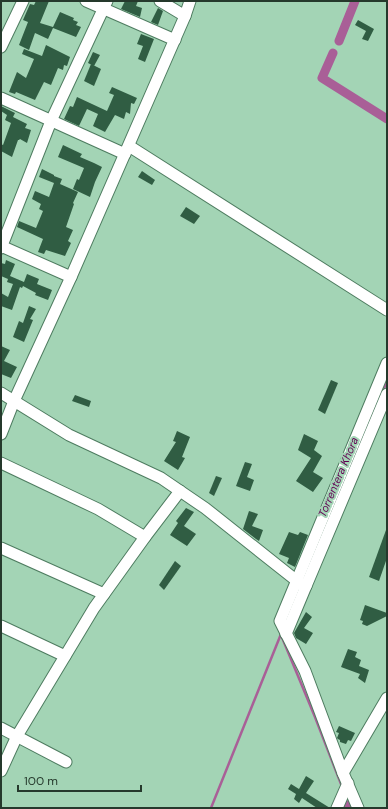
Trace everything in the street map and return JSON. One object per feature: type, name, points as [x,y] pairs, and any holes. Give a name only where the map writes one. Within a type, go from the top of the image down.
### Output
[{"type":"street","points":[[1,48],[23,1]]},
{"type":"street","points":[[86,1],[106,5],[175,40]]},
{"type":"street","points":[[160,1],[185,16]]},
{"type":"street","points":[[1,434],[14,401],[127,150],[175,40],[190,1]]},
{"type":"street","points":[[71,277],[1,247],[52,121],[106,5]]},
{"type":"street","points":[[1,98],[52,121],[127,150],[387,310]]},
{"type":"street","points":[[358,808],[306,671],[286,634],[301,584],[387,363]]},
{"type":"street","points":[[1,393],[69,435],[161,478],[205,508],[301,584]]},
{"type":"street","points":[[301,584],[387,394]]},
{"type":"street","points":[[1,463],[98,509],[145,537]]},
{"type":"street","points":[[1,771],[17,736],[94,608],[180,491]]},
{"type":"street","points":[[1,548],[104,594]]},
{"type":"street","points":[[1,626],[65,656]]},
{"type":"street","points":[[337,808],[346,778],[387,698]]},
{"type":"street","points":[[1,728],[66,762]]},
{"type":"building","points":[[36,1],[49,1],[40,23],[53,27],[60,12],[74,18],[73,20],[78,22],[76,25],[81,27],[76,37],[53,28],[48,39],[35,33],[29,50],[19,45],[28,22],[23,20],[30,4],[34,5]]},
{"type":"building","points":[[125,1],[138,1],[136,6],[142,8],[140,17],[121,9]]},
{"type":"building","points":[[158,8],[163,11],[158,25],[151,22]]},
{"type":"building","points":[[358,20],[374,29],[368,41],[362,39],[366,31],[355,25]]},
{"type":"building","points":[[141,34],[154,39],[145,62],[138,59],[143,46],[137,44]]},
{"type":"building","points":[[46,45],[70,57],[67,66],[64,65],[63,70],[58,68],[51,85],[44,82],[35,100],[16,92],[15,94],[9,92],[17,72],[26,78],[34,59],[22,54],[24,49],[42,56]]},
{"type":"building","points":[[93,52],[100,55],[94,66],[88,63]]},
{"type":"building","points":[[91,64],[101,69],[94,86],[84,81]]},
{"type":"building","points":[[112,87],[137,98],[134,104],[131,103],[130,114],[126,112],[124,119],[115,115],[105,132],[93,126],[98,114],[87,109],[79,126],[64,119],[70,106],[73,107],[77,97],[107,111],[114,95],[109,93]]},
{"type":"building","points":[[1,106],[15,113],[13,117],[27,124],[25,128],[31,130],[27,143],[20,139],[18,140],[12,157],[1,151],[1,144],[3,145],[11,123],[5,120],[7,115],[1,111]]},
{"type":"building","points":[[63,145],[82,154],[80,157],[102,167],[90,197],[73,189],[84,168],[58,157]]},
{"type":"building","points":[[42,169],[62,179],[60,184],[78,192],[66,227],[73,230],[68,241],[71,243],[65,256],[46,250],[44,254],[38,252],[43,239],[17,227],[19,221],[36,228],[43,211],[39,209],[41,204],[32,199],[35,191],[49,197],[54,183],[39,177]]},
{"type":"building","points":[[142,171],[155,180],[152,185],[138,177]]},
{"type":"building","points":[[186,207],[200,216],[194,224],[180,216]]},
{"type":"building","points":[[6,260],[15,264],[10,276],[24,282],[27,274],[39,279],[37,284],[52,290],[48,300],[35,295],[36,293],[23,286],[22,288],[20,287],[12,310],[1,306],[1,293],[8,297],[13,284],[7,282],[8,279],[1,276],[1,263],[5,264]]},
{"type":"building","points":[[29,306],[36,309],[30,319],[33,320],[24,342],[13,337],[19,321],[23,323]]},
{"type":"building","points":[[1,346],[10,350],[4,361],[17,367],[11,378],[1,374]]},
{"type":"building","points":[[331,380],[338,383],[325,414],[318,410]]},
{"type":"building","points":[[75,395],[91,401],[89,407],[72,401]]},
{"type":"building","points":[[177,431],[190,437],[182,457],[185,458],[178,470],[164,461],[176,442],[173,441]]},
{"type":"building","points":[[304,434],[318,441],[314,450],[322,456],[313,472],[323,478],[313,492],[296,481],[311,458],[298,450]]},
{"type":"building","points":[[245,462],[252,464],[247,477],[254,480],[250,491],[236,486]]},
{"type":"building","points":[[216,476],[222,478],[214,496],[209,493]]},
{"type":"building","points":[[186,508],[194,512],[184,526],[196,534],[187,546],[170,535],[178,523],[176,521]]},
{"type":"building","points":[[249,511],[258,514],[252,526],[263,530],[259,541],[243,529]]},
{"type":"building","points":[[386,530],[387,558],[379,581],[369,577]]},
{"type":"building","points":[[289,532],[298,535],[300,532],[308,535],[295,567],[287,563],[289,558],[279,554]]},
{"type":"building","points":[[175,561],[181,566],[164,590],[159,585]]},
{"type":"building","points":[[365,605],[387,613],[387,616],[367,626],[362,624],[363,621],[360,620]]},
{"type":"building","points":[[306,612],[312,617],[304,628],[313,633],[306,644],[296,638],[294,633]]},
{"type":"building","points":[[348,649],[357,652],[355,657],[361,660],[359,666],[369,670],[365,683],[358,678],[360,674],[341,667]]},
{"type":"building","points":[[339,726],[355,733],[351,741],[348,740],[346,744],[340,742],[337,738],[339,733],[336,732]]},
{"type":"building","points":[[306,776],[314,781],[306,793],[330,808],[317,808],[302,798],[299,803],[294,799],[296,794],[288,789],[291,784],[299,789]]},
{"type":"waterway","points":[[339,41],[355,1]]},
{"type":"waterway","points":[[333,53],[322,78],[387,119]]},
{"type":"waterway","name":"Torrentera Khora","points":[[382,393],[387,381]]},
{"type":"waterway","points":[[211,808],[281,634]]},
{"type":"waterway","name":"Torrentera Khora","points":[[281,635],[341,784]]}]
